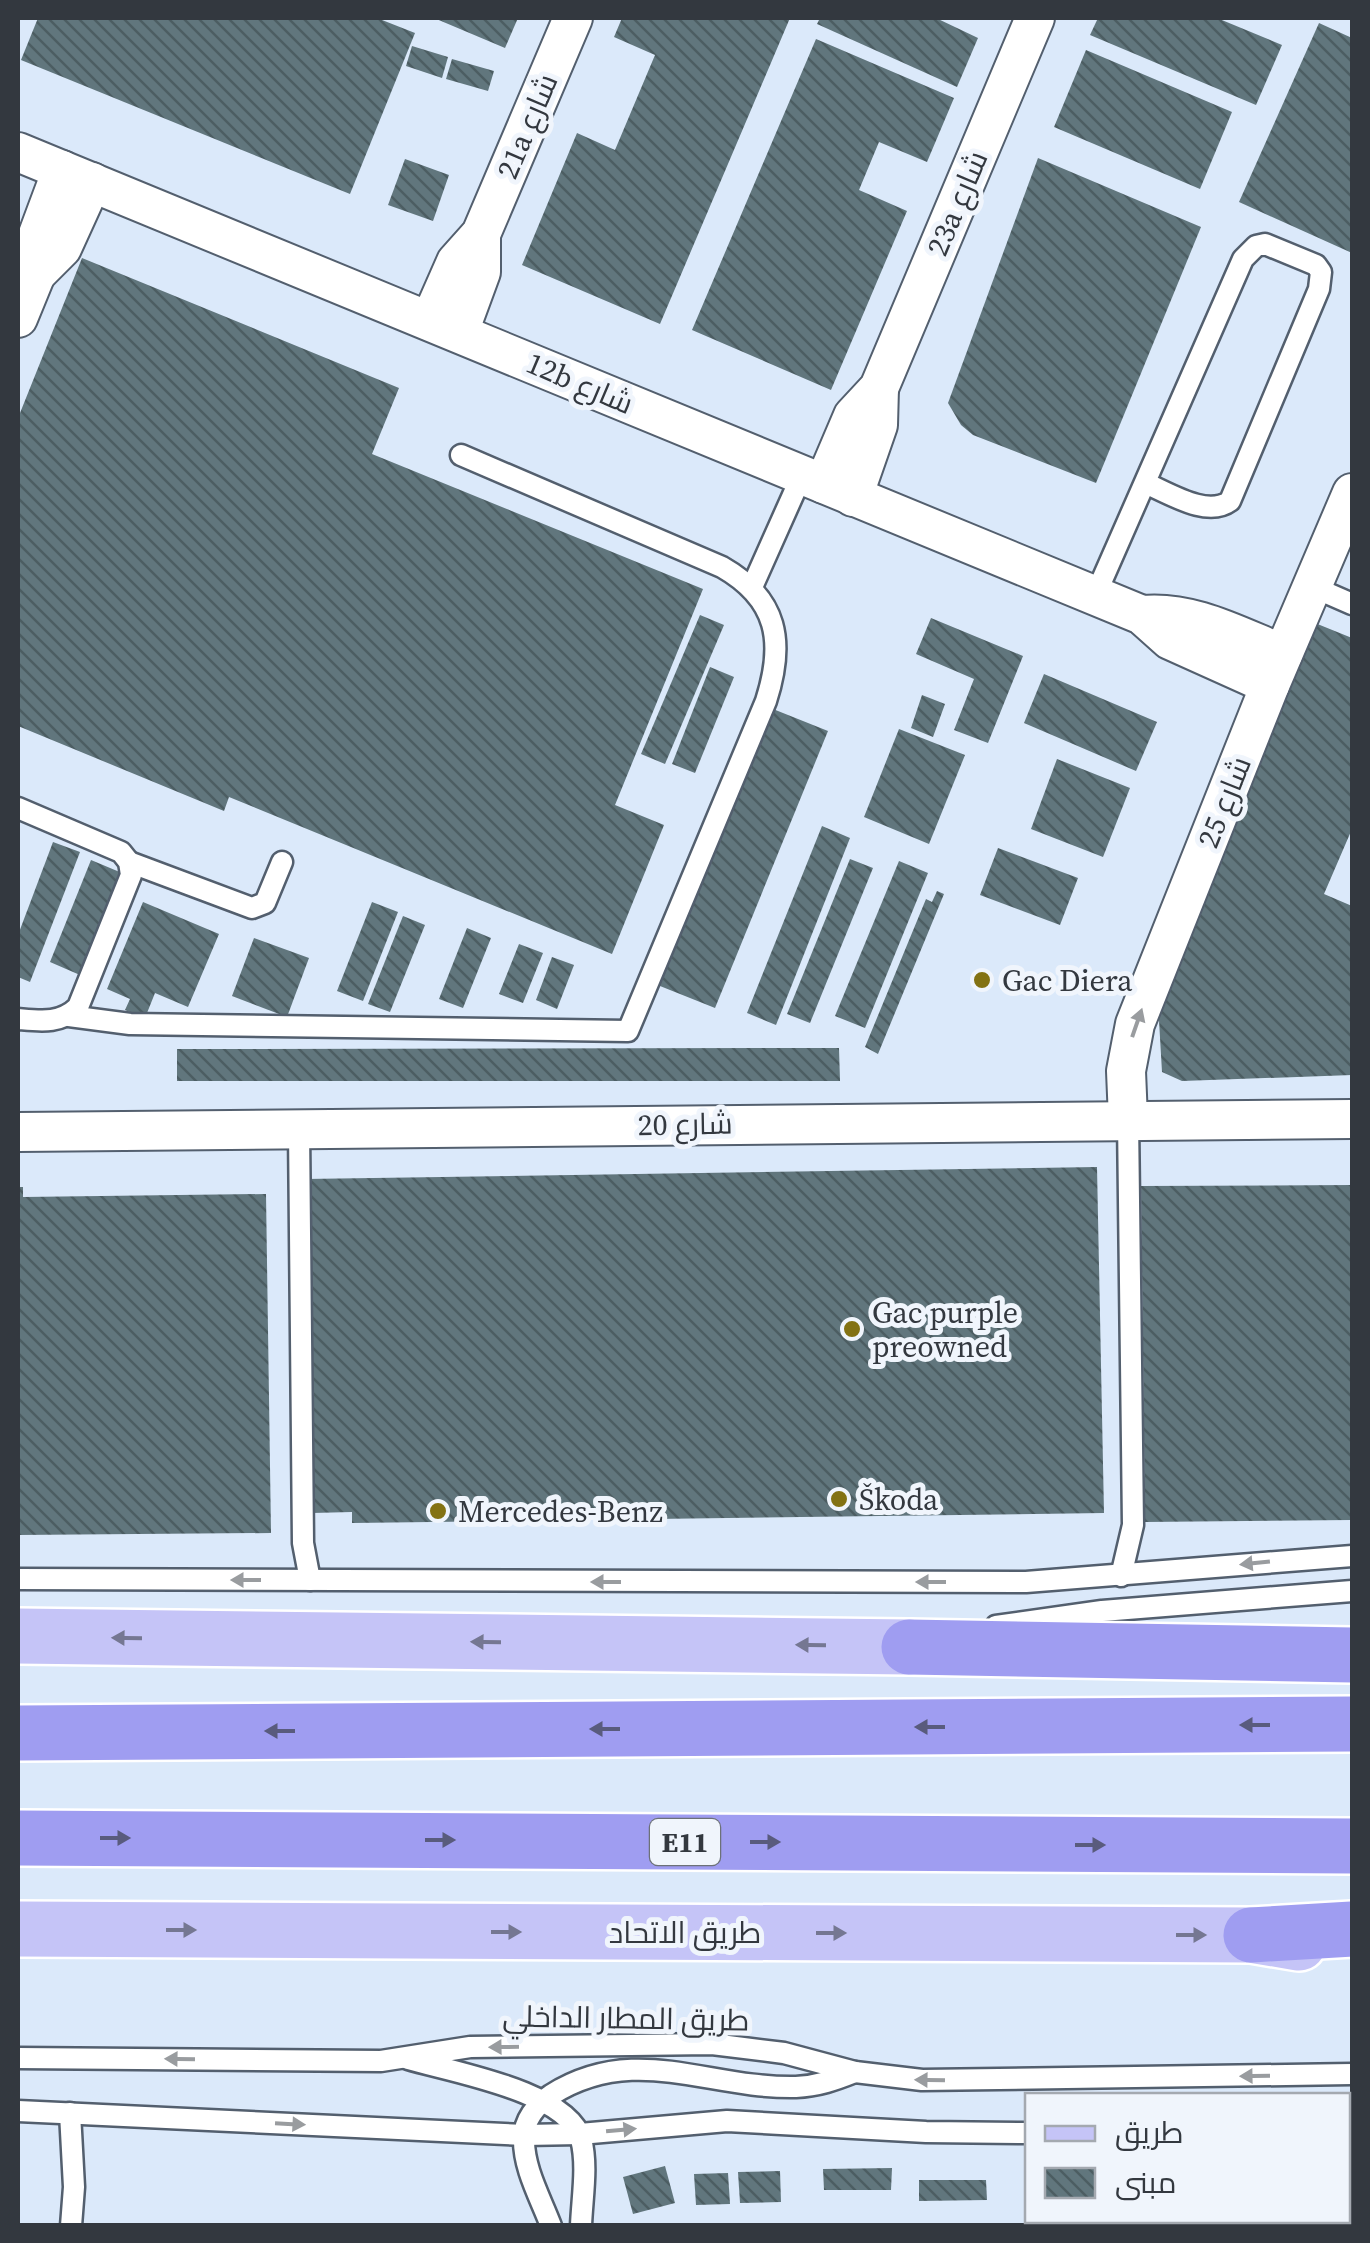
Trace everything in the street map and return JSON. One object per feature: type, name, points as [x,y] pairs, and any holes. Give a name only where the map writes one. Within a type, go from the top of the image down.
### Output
[{"type":"highway","points":[[909,1646],[1352,1655]]},
{"type":"highway","points":[[18,1733],[1352,1724]]},
{"type":"highway","name":"E11","points":[[18,1838],[1352,1846]]},
{"type":"highway","points":[[1252,1936],[1352,1929]]},
{"type":"main road","points":[[18,1636],[909,1646]]},
{"type":"main road","name":"طريق الاتحاد","points":[[33,1929],[1252,1936],[1352,1948]]},
{"type":"street","name":"21a شارع","points":[[444,326],[481,272],[481,234],[573,18]]},
{"type":"street","name":"23a شارع","points":[[826,485],[878,426],[878,388],[1036,18]]},
{"type":"street","name":"12b شارع","points":[[18,152],[1142,615],[1179,615],[1198,620],[1277,670]]},
{"type":"street","points":[[18,318],[36,274],[62,248],[77,176]]},
{"type":"street","name":"شارع 25","points":[[1128,1119],[1126,1071],[1136,1024],[1277,670],[1352,494]]},
{"type":"street","name":"شارع 20","points":[[18,1132],[1352,1119]]},
{"type":"lane","points":[[1095,596],[1249,251],[1264,244],[1316,265],[1321,272],[1320,289],[1230,500],[1213,508],[1145,484]]},
{"type":"lane","points":[[18,1020],[69,1016],[130,1024],[628,1031],[772,684],[777,644],[772,623],[752,587],[722,567],[462,455]]},
{"type":"lane","points":[[752,587],[826,485]]},
{"type":"lane","points":[[1313,587],[1352,604]]},
{"type":"lane","points":[[18,808],[121,852],[129,862],[128,887],[85,995],[69,1016]]},
{"type":"lane","points":[[129,862],[252,908],[264,903],[282,862]]},
{"type":"lane","points":[[1121,1576],[1133,1525],[1128,1119]]},
{"type":"lane","points":[[299,1129],[303,1543],[310,1580]]},
{"type":"lane","points":[[18,1579],[1026,1582],[1352,1556]]},
{"type":"lane","points":[[909,1646],[1033,1619],[1352,1591]]},
{"type":"lane","name":"طريق المطار الداخلي","points":[[18,2058],[357,2062],[470,2047],[712,2044],[784,2053],[855,2072],[922,2080],[1352,2074]]},
{"type":"lane","points":[[404,2058],[542,2101],[559,2110],[580,2134],[581,2226]]},
{"type":"lane","points":[[551,2226],[530,2169],[524,2136],[527,2123],[542,2101],[578,2081],[618,2068],[793,2087],[820,2086],[855,2072]]},
{"type":"lane","points":[[18,2111],[524,2136],[726,2120],[926,2132],[1025,2132]]},
{"type":"lane","points":[[70,2113],[74,2172],[70,2226]]},
{"type":"building","points":[[38,18],[377,18],[415,33],[350,194],[21,60]]},
{"type":"building","points":[[434,18],[518,18],[505,48]]},
{"type":"building","points":[[622,18],[790,18],[660,324],[522,265],[577,133],[615,150],[655,55],[614,37]]},
{"type":"building","points":[[820,18],[936,18],[978,38],[957,87],[817,24]]},
{"type":"building","points":[[1098,18],[1217,18],[1282,45],[1256,105],[1090,35]]},
{"type":"building","points":[[1319,23],[1352,38],[1352,253],[1239,202]]},
{"type":"building","points":[[816,39],[954,98],[927,162],[879,142],[859,190],[907,211],[831,390],[692,330]]},
{"type":"building","points":[[412,46],[448,57],[442,78],[406,66]]},
{"type":"building","points":[[1086,50],[1232,112],[1200,189],[1054,127]]},
{"type":"building","points":[[452,59],[494,71],[488,91],[446,79]]},
{"type":"building","points":[[1038,158],[1201,227],[1096,483],[973,435],[961,425],[948,403]]},
{"type":"building","points":[[405,159],[449,175],[433,221],[388,205]]},
{"type":"building","points":[[82,258],[399,388],[372,454],[703,589],[615,805],[664,825],[612,954],[229,797],[224,811],[18,726],[18,418]]},
{"type":"building","points":[[700,615],[724,625],[665,764],[641,754]]},
{"type":"building","points":[[931,618],[1023,656],[988,743],[954,730],[974,679],[916,654]]},
{"type":"building","points":[[1315,623],[1352,638],[1352,829],[1324,894],[1352,906],[1352,1075],[1182,1081],[1162,1072],[1158,1003]]},
{"type":"building","points":[[710,667],[734,677],[695,773],[672,764]]},
{"type":"building","points":[[1044,674],[1157,722],[1136,771],[1024,723]]},
{"type":"building","points":[[922,695],[945,704],[933,737],[911,728]]},
{"type":"building","points":[[768,707],[828,731],[715,1008],[655,984]]},
{"type":"building","points":[[899,729],[965,755],[929,844],[864,817]]},
{"type":"building","points":[[1057,759],[1130,788],[1103,857],[1031,829]]},
{"type":"building","points":[[822,826],[850,838],[776,1025],[747,1013]]},
{"type":"building","points":[[53,842],[80,852],[30,982],[18,977],[18,935]]},
{"type":"building","points":[[998,848],[1078,878],[1060,925],[980,895]]},
{"type":"building","points":[[850,859],[873,868],[810,1023],[787,1014]]},
{"type":"building","points":[[91,860],[122,873],[80,975],[50,962]]},
{"type":"building","points":[[899,861],[928,873],[865,1028],[835,1016]]},
{"type":"building","points":[[937,891],[944,894],[878,1054],[865,1047],[926,899],[932,902]]},
{"type":"building","points":[[143,902],[219,934],[188,1007],[155,993],[145,1018],[125,1010],[130,999],[107,989]]},
{"type":"building","points":[[372,902],[398,912],[363,1001],[337,991]]},
{"type":"building","points":[[403,916],[425,925],[390,1012],[368,1004]]},
{"type":"building","points":[[467,928],[491,938],[463,1008],[439,999]]},
{"type":"building","points":[[254,938],[309,958],[287,1017],[232,996]]},
{"type":"building","points":[[519,944],[543,953],[523,1003],[499,994]]},
{"type":"building","points":[[552,957],[574,965],[557,1009],[536,1000]]},
{"type":"building","points":[[839,1048],[840,1081],[177,1081],[177,1049]]},
{"type":"building","name":"Gac purple preowned","points":[[1097,1167],[1104,1513],[352,1523],[352,1512],[312,1513],[305,1179]]},
{"type":"building","points":[[1352,1185],[1352,1520],[1145,1522],[1141,1186]]},
{"type":"building","points":[[18,1187],[23,1187],[23,1197],[266,1194],[271,1533],[18,1535]]},
{"type":"building","points":[[665,2166],[675,2203],[633,2214],[623,2177]]},
{"type":"building","points":[[892,2168],[891,2190],[824,2190],[823,2169]]},
{"type":"building","points":[[780,2171],[781,2202],[740,2203],[738,2172]]},
{"type":"building","points":[[728,2173],[730,2204],[696,2205],[694,2174]]},
{"type":"building","points":[[919,2180],[986,2180],[987,2200],[919,2201]]},
{"type":"place","name":"Gac Diera","points":[[982,980]]},
{"type":"place","name":"Gac purple preowned","points":[[852,1329]]},
{"type":"place","name":"Škoda","points":[[839,1499]]},
{"type":"place","name":"Mercedes-Benz","points":[[438,1511]]}]
